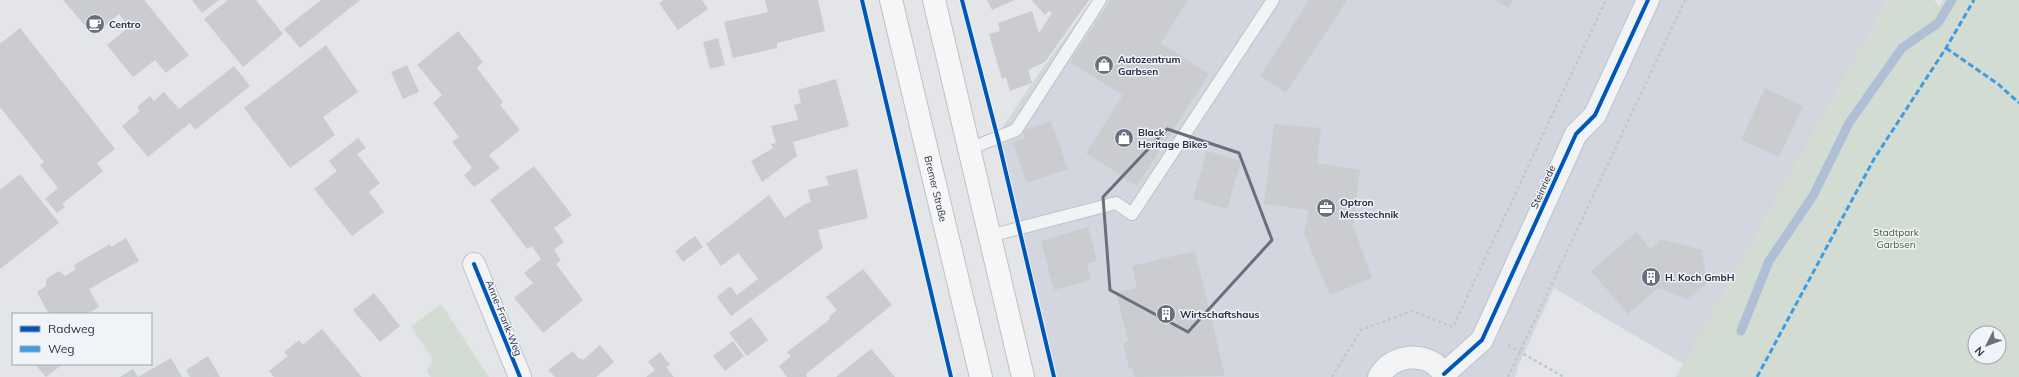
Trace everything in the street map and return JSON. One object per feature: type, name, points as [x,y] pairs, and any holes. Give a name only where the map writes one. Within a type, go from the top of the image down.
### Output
[{"type":"main road","name":"Bremer Straße","points":[[891,0],[981,377]]},
{"type":"main road","points":[[934,0],[1023,377]]},
{"type":"street","name":"Steinriede","points":[[1379,377],[1391,364],[1402,359],[1413,357],[1425,359],[1436,365],[1444,376],[1482,340],[1576,134],[1594,115],[1648,0]]},
{"type":"street","name":"Anne-Frank-Weg","points":[[474,264],[520,377]]},
{"type":"lane","points":[[969,149],[1016,130],[1100,0]]},
{"type":"lane","points":[[989,236],[1116,203],[1132,214],[1273,0]]},
{"type":"path","points":[[1332,377],[1361,330],[1412,311],[1453,328],[1606,0]]},
{"type":"path","points":[[1508,377],[1685,0]]},
{"type":"path","points":[[1482,340],[1500,341],[1564,377]]},
{"type":"highlighted area","points":[[1167,129],[1239,153],[1272,240],[1188,332],[1110,290],[1103,197]]},
{"type":"shaded area","points":[[1092,0],[1887,0],[1690,368],[1554,288],[1519,364],[1515,377],[1057,377],[999,133],[1032,83]]},
{"type":"green space","name":"Stadtpark Garbsen","points":[[1887,0],[1934,0],[1939,6],[1943,0],[2019,0],[2019,377],[1676,377]]},
{"type":"green space","points":[[441,304],[489,377],[431,377],[427,371],[433,359],[411,326]]},
{"type":"building","points":[[63,0],[144,0],[189,55],[166,73],[155,60],[133,77],[107,45],[129,27],[119,14],[93,35]]},
{"type":"building","points":[[192,0],[219,0],[202,13]]},
{"type":"building","points":[[228,0],[256,0],[283,34],[243,67],[204,19]]},
{"type":"building","points":[[321,0],[360,0],[300,48],[284,29]]},
{"type":"building","points":[[663,0],[702,0],[708,9],[678,30],[659,3]]},
{"type":"building","points":[[765,0],[818,0],[825,31],[777,43],[777,48],[733,58],[724,22],[768,12]]},
{"type":"building","points":[[987,0],[1015,0],[992,10]]},
{"type":"building","points":[[1089,0],[1045,62],[1028,70],[1032,83],[1010,91],[1006,78],[1002,79],[989,34],[1000,31],[998,23],[1032,11],[1039,33],[1052,13],[1049,11],[1045,15],[1032,1]]},
{"type":"building","points":[[1111,0],[1188,0],[1161,43],[1209,74],[1137,186],[1086,153],[1123,95],[1070,62]]},
{"type":"building","points":[[1309,0],[1347,0],[1286,93],[1260,76]]},
{"type":"building","points":[[1496,0],[1513,0],[1508,8]]},
{"type":"building","points":[[20,28],[115,149],[97,163],[103,171],[62,204],[65,207],[57,213],[45,199],[58,188],[40,165],[44,162],[0,107],[0,42],[1,43]]},
{"type":"building","points":[[458,31],[483,62],[477,68],[503,102],[500,105],[520,130],[489,155],[500,168],[474,187],[464,175],[472,168],[452,142],[459,137],[433,103],[442,95],[417,65]]},
{"type":"building","points":[[718,38],[725,65],[710,69],[703,42]]},
{"type":"building","points":[[326,45],[358,92],[323,117],[335,135],[290,168],[244,108]]},
{"type":"building","points":[[407,65],[419,92],[403,99],[391,72]]},
{"type":"building","points":[[234,66],[250,86],[195,130],[190,123],[148,157],[122,126],[140,111],[137,107],[150,96],[154,101],[164,92],[179,109]]},
{"type":"building","points":[[836,79],[849,126],[793,142],[797,156],[762,182],[751,161],[773,148],[771,144],[776,143],[771,126],[798,120],[794,105],[801,103],[798,90]]},
{"type":"building","points":[[1765,88],[1803,106],[1779,157],[1741,140]]},
{"type":"building","points":[[1051,121],[1068,169],[1027,183],[1013,143],[1025,138],[1022,131]]},
{"type":"building","name":"Optron Messtechnik","points":[[1274,124],[1321,128],[1317,163],[1360,170],[1353,226],[1372,278],[1330,295],[1304,233],[1309,210],[1264,204]]},
{"type":"building","points":[[358,138],[366,148],[357,154],[380,183],[369,192],[384,212],[352,236],[314,189],[337,171],[329,161]]},
{"type":"building","points":[[1207,151],[1241,161],[1227,209],[1193,199]]},
{"type":"building","points":[[534,166],[572,215],[554,228],[564,242],[554,250],[561,260],[556,264],[583,300],[543,333],[514,298],[533,283],[524,273],[541,259],[532,246],[527,249],[490,200]]},
{"type":"building","points":[[857,169],[868,218],[818,230],[823,248],[731,316],[717,297],[730,286],[737,295],[758,279],[738,253],[721,266],[706,244],[769,195],[785,218],[803,205],[811,202],[808,190],[829,185],[826,176]]},
{"type":"building","points":[[20,174],[59,223],[0,269],[0,190]]},
{"type":"building","points":[[1088,227],[1097,261],[1087,264],[1091,280],[1054,290],[1041,241]]},
{"type":"building","name":"H. Koch GmbH","points":[[1636,232],[1650,249],[1661,239],[1702,250],[1707,283],[1688,299],[1658,288],[1628,314],[1591,271]]},
{"type":"building","points":[[695,236],[703,247],[683,262],[675,251]]},
{"type":"building","points":[[126,238],[139,261],[89,289],[99,307],[89,313],[48,313],[37,292],[46,286],[46,279],[59,271],[65,276],[76,269],[74,265],[110,244],[111,247]]},
{"type":"building","name":"Wirtschaftshaus","points":[[1195,251],[1225,376],[1135,377],[1132,367],[1129,368],[1123,343],[1128,341],[1116,293],[1137,288],[1132,266]]},
{"type":"building","points":[[863,269],[892,305],[806,374],[807,377],[787,377],[779,366],[791,356],[787,352],[830,319],[829,317],[837,310],[826,297]]},
{"type":"building","points":[[374,293],[400,326],[380,342],[353,310]]},
{"type":"building","points":[[751,317],[768,340],[747,356],[729,333]]},
{"type":"building","points":[[322,329],[362,377],[274,377],[269,371],[288,356],[284,352],[299,340],[303,345]]},
{"type":"building","points":[[733,341],[744,356],[725,371],[713,356]]},
{"type":"building","points":[[600,345],[614,362],[596,377],[555,377],[548,370],[573,351],[579,359],[581,358],[583,360]]},
{"type":"building","points":[[871,349],[895,377],[836,377],[843,371]]},
{"type":"building","points":[[660,352],[670,365],[666,367],[674,377],[646,377],[655,370],[648,362]]},
{"type":"building","points":[[208,356],[220,377],[190,377],[186,370]]},
{"type":"building","points":[[171,358],[182,377],[138,377]]},
{"type":"building","points":[[36,365],[62,365],[46,377]]},
{"type":"building","points":[[133,369],[138,377],[120,377]]},
{"type":"waterway","points":[[1741,331],[1769,261],[1813,196],[1849,123],[1902,48],[1938,23],[1952,0]]},
{"type":"marked path","points":[[1757,377],[1874,159],[1946,48],[1974,0]]},
{"type":"marked path","points":[[1946,48],[1998,84],[2019,103]]},
{"type":"cycle path","points":[[862,0],[951,377]]},
{"type":"cycle path","points":[[962,0],[998,139],[1054,377]]},
{"type":"cycle path","points":[[1444,374],[1482,340],[1576,134],[1595,115],[1648,0]]},
{"type":"cycle path","points":[[474,264],[520,377]]},
{"type":"place","name":"Centro","points":[[95,24]]},
{"type":"place","name":"Autozentrum Garbsen","points":[[1104,65]]},
{"type":"place","name":"Black Heritage Bikes","points":[[1124,138]]},
{"type":"place","name":"Optron Messtechnik","points":[[1326,208]]},
{"type":"place","name":"H. Koch GmbH","points":[[1651,277]]},
{"type":"place","name":"Wirtschaftshaus","points":[[1166,314]]}]
